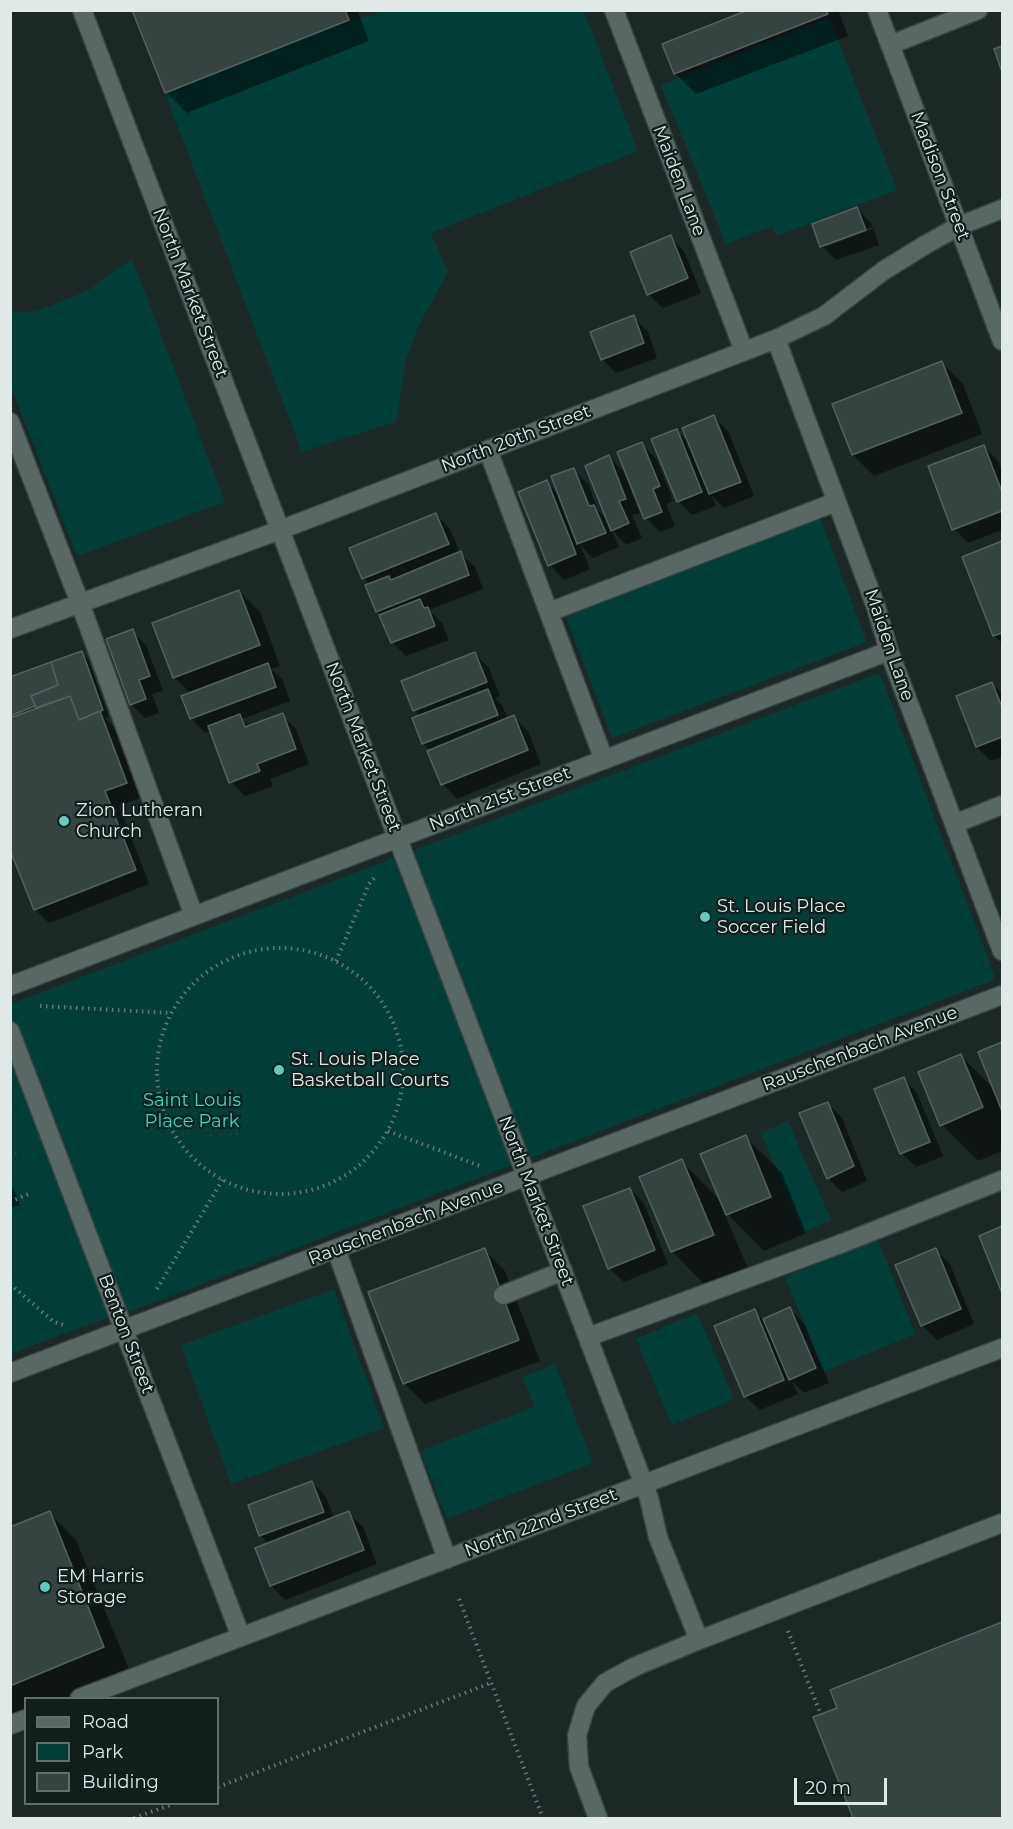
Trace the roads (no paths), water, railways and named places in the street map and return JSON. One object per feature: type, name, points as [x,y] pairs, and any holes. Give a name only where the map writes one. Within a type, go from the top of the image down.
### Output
[{"type":"street","name":"North Market Street","points":[[82,10],[644,1484],[658,1537],[699,1640]]},
{"type":"street","name":"Maiden Lane","points":[[614,10],[744,351]]},
{"type":"street","name":"Madison Street","points":[[877,10],[1002,340]]},
{"type":"street","points":[[890,45],[978,10]]},
{"type":"street","name":"North 20th Street","points":[[10,629],[280,530],[776,339],[824,316],[883,272],[959,226],[1002,209]]},
{"type":"street","name":"Maiden Lane","points":[[776,339],[876,607],[889,651],[1002,951]]},
{"type":"street","points":[[10,422],[80,603],[194,916]]},
{"type":"street","points":[[488,450],[604,760]]},
{"type":"street","points":[[549,612],[836,502]]},
{"type":"street","name":"North 21st Street","points":[[10,986],[889,651]]},
{"type":"street","points":[[954,824],[1002,805]]},
{"type":"street","name":"Rauschenbach Avenue","points":[[10,1373],[1002,995]]},
{"type":"street","name":"Benton Street","points":[[10,1031],[241,1637]]},
{"type":"street","points":[[588,1337],[843,1243],[1002,1180]]},
{"type":"street","points":[[336,1249],[447,1559]]},
{"type":"street","points":[[503,1295],[563,1271]]},
{"type":"street","name":"North 22nd Street","points":[[83,1697],[1002,1348]]},
{"type":"street","points":[[598,1818],[579,1767],[577,1735],[586,1706],[605,1683],[634,1667],[699,1640],[1002,1523]]},
{"type":"place","name":"Zion Lutheran Church","points":[[64,821]]},
{"type":"place","name":"St. Louis Place Soccer Field","points":[[705,917]]},
{"type":"place","name":"St. Louis Place Basketball Courts","points":[[279,1070]]},
{"type":"place","name":"EM Harris Storage","points":[[45,1587]]},
{"type":"park label","name":"Saint Louis Place Park","points":[[192,1111]]}]
